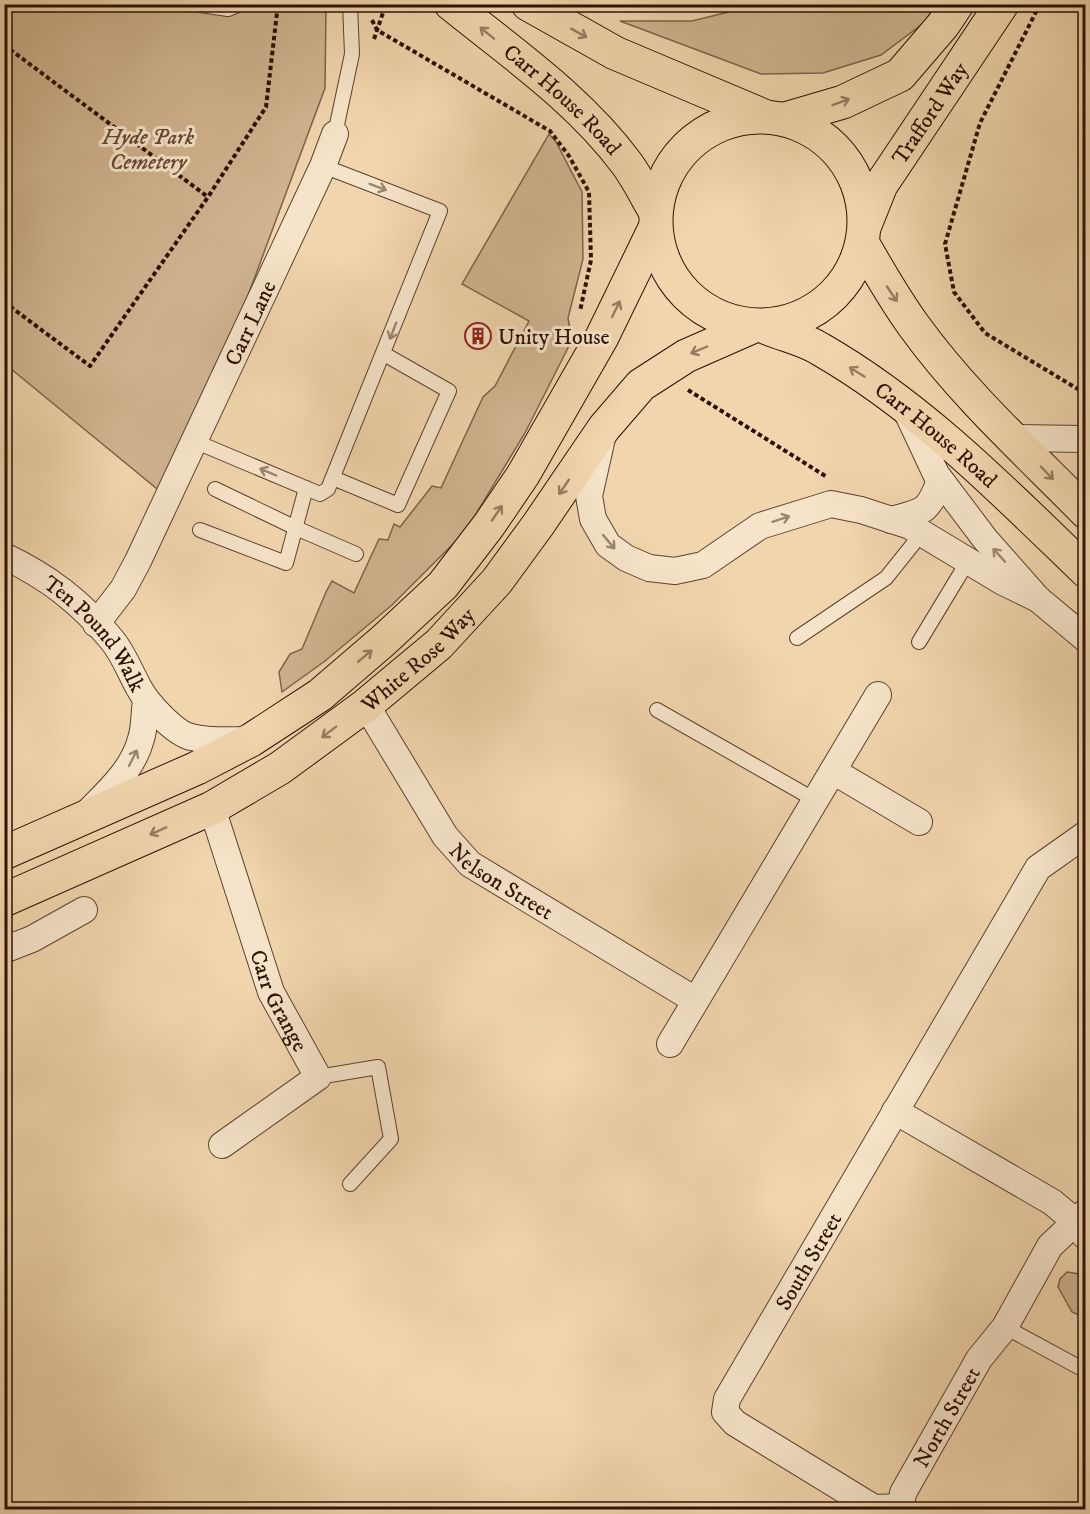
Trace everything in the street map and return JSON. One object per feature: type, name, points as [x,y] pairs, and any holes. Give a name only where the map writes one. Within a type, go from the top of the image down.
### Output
[{"type":"highway","name":"Carr House Road","points":[[451,4],[556,88],[597,127],[628,165],[655,220]]},
{"type":"highway","points":[[528,4],[615,53],[774,118],[808,128],[833,146],[858,184],[864,234],[853,272],[824,306],[794,321],[759,327],[731,323],[701,308],[675,280],[662,258],[655,220],[666,172],[689,143],[720,123],[738,118],[774,118]]},
{"type":"highway","name":"Trafford Way","points":[[774,118],[843,102],[900,75],[943,26],[957,4]]},
{"type":"highway","name":"Trafford Way","points":[[864,234],[881,185],[1002,4]]},
{"type":"highway","name":"White Rose Way","points":[[4,853],[197,768],[250,740],[320,695],[443,585],[489,525],[523,475],[602,337],[655,220]]},
{"type":"highway","name":"Carr House Road","points":[[864,234],[886,285],[947,368],[1086,512]]},
{"type":"highway","name":"Carr House Road","points":[[759,327],[818,347],[880,387],[970,460],[1086,571]]},
{"type":"highway","name":"White Rose Way","points":[[4,900],[212,808],[280,768],[366,705],[439,644],[497,581],[604,428],[641,386],[686,356],[759,327]]},
{"type":"street","name":"Carr Lane","points":[[96,624],[123,589],[323,166],[335,134]]},
{"type":"street","points":[[905,406],[940,480],[985,539],[1038,599],[1086,639]]},
{"type":"street","points":[[604,428],[588,496],[593,519],[608,545],[626,558],[649,568],[675,571],[703,565],[760,526],[831,504],[861,510],[910,526],[1003,582],[1038,599]]},
{"type":"street","points":[[1013,438],[1086,439]]},
{"type":"street","points":[[891,520],[922,512],[933,501],[940,480]]},
{"type":"street","name":"Ten Pound Walk","points":[[4,556],[63,590],[113,641],[146,701],[165,719],[189,736],[250,740]]},
{"type":"street","points":[[670,1044],[878,695]]},
{"type":"street","name":"Ten Pound Walk","points":[[82,818],[117,782],[132,762],[142,738],[146,701]]},
{"type":"street","name":"Nelson Street","points":[[366,705],[446,836],[470,864],[695,1000]]},
{"type":"street","points":[[833,771],[920,822]]},
{"type":"street","name":"Carr Grange","points":[[212,808],[271,992],[318,1077],[222,1145]]},
{"type":"street","name":"South Street","points":[[902,1508],[874,1508],[735,1424],[725,1412],[727,1399],[1038,868],[1086,834]]},
{"type":"street","points":[[4,950],[32,939],[84,910]]},
{"type":"street","points":[[896,1111],[1052,1202],[1082,1223]]},
{"type":"street","name":"North Street","points":[[902,1508],[903,1493],[979,1359],[1005,1327],[1050,1246],[1082,1223]]},
{"type":"lane","points":[[194,4],[228,9],[240,4]]},
{"type":"lane","name":"Carr Lane","points":[[335,134],[352,54],[350,4]]},
{"type":"lane","points":[[194,441],[320,494],[328,489],[440,211],[323,166]]},
{"type":"lane","points":[[333,478],[398,505],[449,392],[384,354]]},
{"type":"lane","points":[[200,530],[286,563],[306,488]]},
{"type":"lane","points":[[215,489],[356,554]]},
{"type":"lane","points":[[797,638],[886,578],[922,533]]},
{"type":"lane","points":[[919,642],[968,561]]},
{"type":"lane","points":[[657,710],[815,800]]},
{"type":"lane","points":[[318,1077],[378,1067],[391,1139],[350,1184]]},
{"type":"lane","points":[[1005,1327],[1086,1371]]},
{"type":"path","points":[[4,302],[90,366],[208,197],[266,107],[278,4]]},
{"type":"path","points":[[377,30],[386,4]]},
{"type":"path","points":[[1040,4],[980,123],[945,244],[954,292],[985,333],[1086,394]]},
{"type":"path","points":[[4,45],[208,197]]},
{"type":"green space","name":"Hyde Park Cemetery","points":[[4,5],[326,5],[325,88],[194,441],[167,497],[5,364]]},
{"type":"green space","points":[[757,5],[935,5],[925,22],[881,55],[823,73],[761,74],[620,21],[692,21]]},
{"type":"green space","points":[[549,134],[556,142],[582,192],[583,259],[568,318],[572,340],[525,433],[465,532],[392,605],[325,661],[282,692],[279,672],[290,654],[302,649],[332,581],[354,593],[379,539],[388,540],[394,524],[400,527],[432,486],[441,488],[483,397],[495,386],[529,321],[462,284]]},
{"type":"green space","points":[[1067,1272],[1085,1275],[1085,1318],[1072,1312],[1058,1287],[1060,1279]]},
{"type":"place","name":"Unity House","points":[[478,336]]}]
